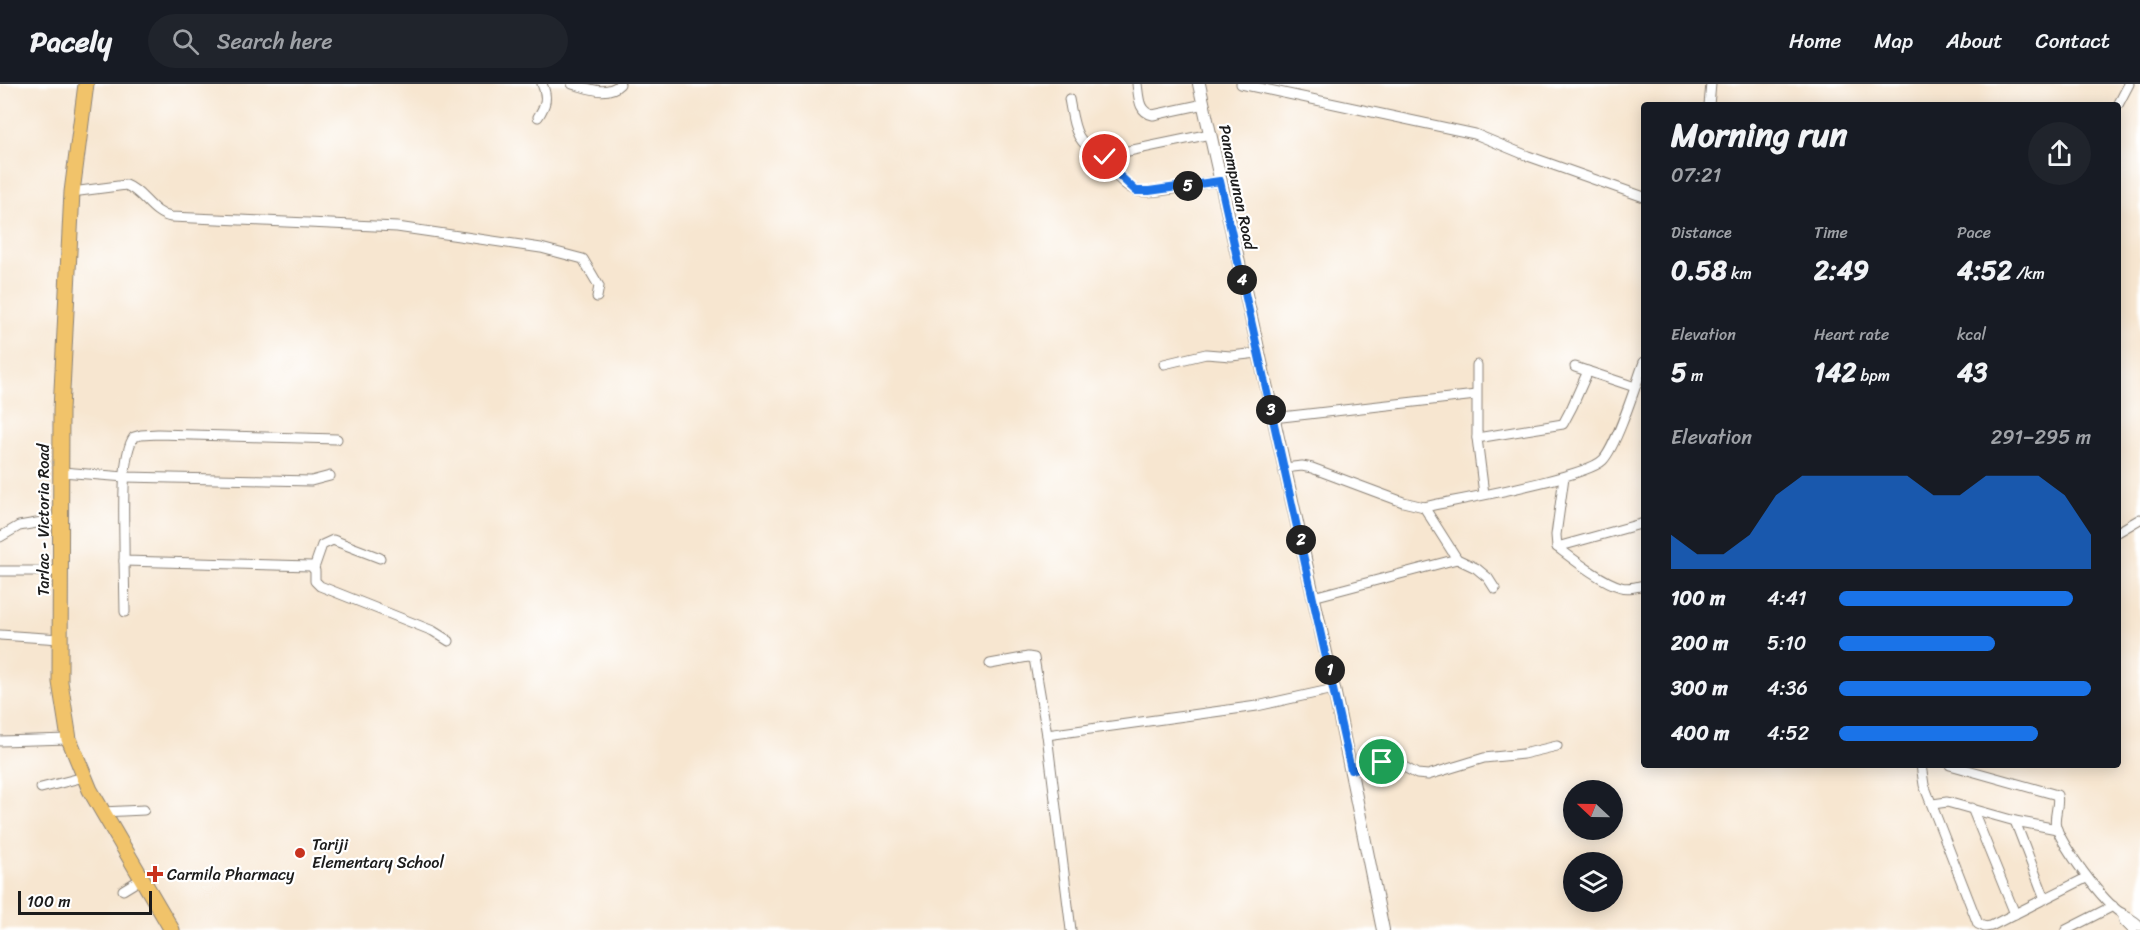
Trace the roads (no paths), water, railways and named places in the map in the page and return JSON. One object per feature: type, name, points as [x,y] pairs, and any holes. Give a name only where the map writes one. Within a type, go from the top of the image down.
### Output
[{"type":"main road","name":"Tarlac - Victoria Road","points":[[86,84],[72,192],[61,410],[60,682],[69,739],[84,777],[102,812],[172,930]]},
{"type":"street","points":[[538,117],[546,103],[547,95],[542,84]]},
{"type":"street","points":[[572,84],[605,92],[620,84]]},
{"type":"street","points":[[1137,84],[1142,111],[1146,114],[1153,115],[1204,104]]},
{"type":"street","name":"Panampunan Road","points":[[1199,84],[1334,689],[1383,930]]},
{"type":"street","points":[[1241,84],[1475,134],[1528,156],[1641,195]]},
{"type":"street","points":[[1709,102],[1711,84]]},
{"type":"street","points":[[2120,102],[2129,84]]},
{"type":"street","points":[[1069,99],[1075,133],[1130,187],[1141,192],[1220,181]]},
{"type":"street","points":[[1104,159],[1109,154],[1210,134]]},
{"type":"street","points":[[72,192],[126,185],[132,187],[154,210],[171,217],[397,227],[541,248],[583,259],[599,286],[597,297]]},
{"type":"street","points":[[1164,364],[1206,354],[1231,356],[1258,352]]},
{"type":"street","points":[[1477,365],[1477,438],[1484,494]]},
{"type":"street","points":[[1575,367],[1635,387]]},
{"type":"street","points":[[1284,468],[1302,465],[1403,502],[1424,507],[1564,477],[1603,460],[1641,370]]},
{"type":"street","points":[[1477,438],[1563,424],[1588,371]]},
{"type":"street","points":[[1273,418],[1476,395]]},
{"type":"street","points":[[125,612],[125,477],[131,442],[134,438],[141,435],[158,434],[337,439]]},
{"type":"street","points":[[62,472],[125,477],[311,481],[330,476]]},
{"type":"street","points":[[1557,547],[1556,534],[1564,477]]},
{"type":"street","points":[[1424,507],[1457,559],[1476,568],[1488,578],[1495,590]]},
{"type":"street","points":[[0,537],[19,526],[60,519]]},
{"type":"street","points":[[2121,530],[2140,519]]},
{"type":"street","points":[[1557,547],[1641,524]]},
{"type":"street","points":[[380,558],[333,540],[322,545],[314,568],[315,581],[320,586],[434,631],[449,641]]},
{"type":"street","points":[[1557,547],[1621,587],[1641,586]]},
{"type":"street","points":[[1313,597],[1457,559]]},
{"type":"street","points":[[124,561],[274,564],[314,568]]},
{"type":"street","points":[[0,571],[61,572]]},
{"type":"street","points":[[0,635],[60,639]]},
{"type":"street","points":[[990,664],[1028,657],[1034,658],[1047,735],[1071,930]]},
{"type":"street","points":[[1047,735],[1257,706],[1334,689]]},
{"type":"street","points":[[0,741],[69,739]]},
{"type":"street","points":[[1351,770],[1389,761],[1418,774],[1428,775],[1484,758],[1523,754],[1557,746]]},
{"type":"street","points":[[1921,768],[1924,785],[1978,924],[1991,927],[2086,878]]},
{"type":"street","points":[[1961,768],[2057,795],[2054,819],[2057,829],[2086,878],[2122,914],[2124,921],[2133,930]]},
{"type":"street","points":[[41,788],[84,777]]},
{"type":"street","points":[[1933,804],[1947,802],[2015,821],[2057,829]]},
{"type":"street","points":[[1972,808],[2015,914]]},
{"type":"street","points":[[102,812],[144,810]]},
{"type":"street","points":[[2015,821],[2045,899]]},
{"type":"street","points":[[123,890],[141,879]]},
{"type":"street","points":[[2071,929],[2114,906]]},
{"type":"street","points":[[2122,914],[2130,916],[2140,926]]},
{"type":"place","name":"Tariji Elementary School","points":[[300,853]]},
{"type":"place","name":"Carmila Pharmacy","points":[[155,874]]}]
